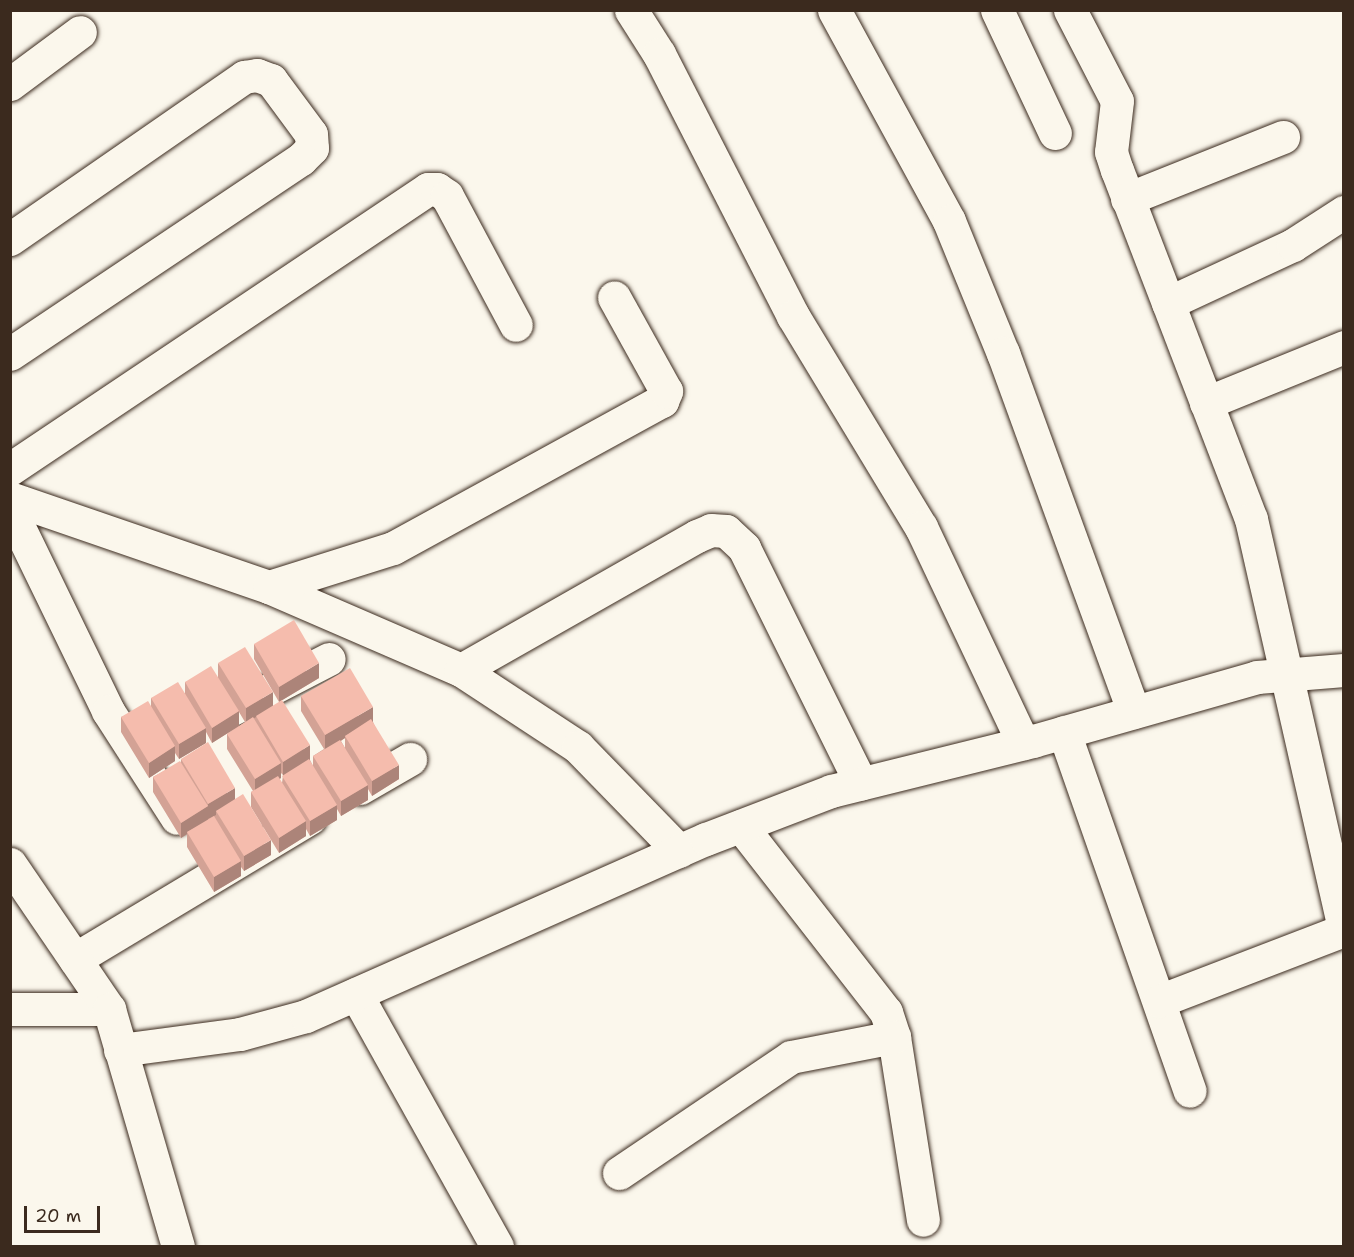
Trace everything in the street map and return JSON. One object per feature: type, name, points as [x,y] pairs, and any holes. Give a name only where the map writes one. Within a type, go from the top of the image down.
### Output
[{"type":"street","points":[[631,10],[658,54],[793,316],[921,527],[1023,743]]},
{"type":"street","points":[[834,10],[949,221],[1004,353],[1134,712]]},
{"type":"street","points":[[997,10],[1054,133]]},
{"type":"street","points":[[1070,10],[1117,101],[1111,152],[1127,199],[1251,519],[1344,929],[1159,1001]]},
{"type":"street","points":[[10,84],[80,32]]},
{"type":"street","points":[[10,239],[244,77],[257,75],[271,80],[311,134],[312,148],[301,159],[10,354]]},
{"type":"street","points":[[1127,199],[1283,136]]},
{"type":"street","points":[[10,469],[429,189],[437,189],[447,196],[516,325]]},
{"type":"street","points":[[1168,303],[1293,245],[1344,212]]},
{"type":"street","points":[[269,587],[393,548],[662,401],[666,391],[614,297]]},
{"type":"street","points":[[1206,403],[1344,347]]},
{"type":"street","points":[[10,498],[269,587],[461,670],[578,747],[680,851]]},
{"type":"street","points":[[10,509],[108,711],[214,876]]},
{"type":"street","points":[[461,670],[697,536],[711,530],[726,531],[744,548],[861,784]]},
{"type":"street","points":[[201,724],[329,659]]},
{"type":"street","points":[[120,1050],[240,1034],[306,1016],[680,851],[741,826],[861,784],[1064,732],[1257,677],[1344,670]]},
{"type":"street","points":[[1064,732],[1190,1091]]},
{"type":"street","points":[[138,758],[170,741]]},
{"type":"street","points":[[75,959],[410,759]]},
{"type":"street","points":[[741,826],[876,995],[894,1038],[923,1221]]},
{"type":"street","points":[[10,864],[109,1009],[178,1246]]},
{"type":"street","points":[[356,994],[497,1246]]},
{"type":"street","points":[[10,1009],[109,1009]]},
{"type":"street","points":[[619,1173],[791,1057],[894,1038]]},
{"type":"building","points":[[294,620],[319,663],[279,687],[254,644]]},
{"type":"building","points":[[245,647],[273,692],[246,708],[218,663]]},
{"type":"building","points":[[211,666],[239,711],[212,728],[185,682]]},
{"type":"building","points":[[350,668],[373,707],[325,735],[301,696]]},
{"type":"building","points":[[178,682],[206,728],[179,744],[151,698]]},
{"type":"building","points":[[282,700],[310,745],[283,762],[256,716]]},
{"type":"building","points":[[148,701],[175,746],[149,763],[121,717]]},
{"type":"building","points":[[253,717],[281,763],[255,779],[227,734]]},
{"type":"building","points":[[371,719],[399,765],[372,781],[345,736]]},
{"type":"building","points":[[340,740],[368,785],[341,801],[313,756]]},
{"type":"building","points":[[208,742],[235,788],[208,804],[181,759]]},
{"type":"building","points":[[309,759],[337,805],[310,821],[282,776]]},
{"type":"building","points":[[180,761],[208,806],[181,823],[153,777]]},
{"type":"building","points":[[278,776],[306,821],[279,838],[251,792]]},
{"type":"building","points":[[243,794],[271,840],[244,856],[216,811]]},
{"type":"building","points":[[214,816],[241,861],[214,877],[187,832]]}]
